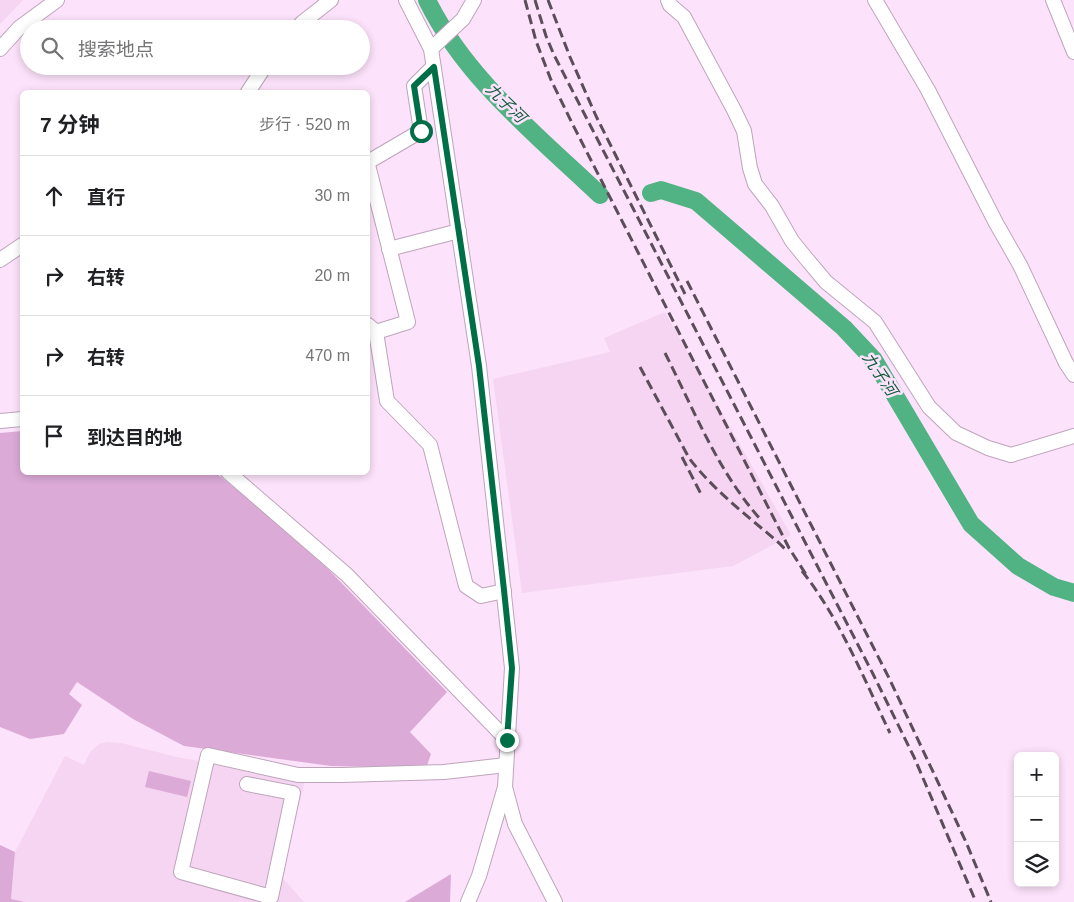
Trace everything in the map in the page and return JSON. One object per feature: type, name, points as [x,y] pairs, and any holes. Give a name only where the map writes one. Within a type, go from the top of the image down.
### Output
[{"type":"street","points":[[30,20],[57,0]]},
{"type":"street","points":[[306,20],[331,0]]},
{"type":"street","points":[[406,0],[431,49],[479,366],[512,668],[506,787],[515,824],[555,902]]},
{"type":"street","points":[[431,49],[464,20],[474,0]]},
{"type":"street","points":[[668,0],[670,5],[684,18],[734,110],[744,131],[750,168],[755,184],[772,206],[792,242],[826,282],[875,322],[929,407],[956,433],[1011,456],[1074,436]]},
{"type":"street","points":[[875,0],[928,90],[996,223],[1020,265],[1066,363],[1074,375]]},
{"type":"street","points":[[1053,0],[1074,52]]},
{"type":"street","points":[[0,49],[20,27]]},
{"type":"street","points":[[370,162],[421,131],[414,86],[434,67]]},
{"type":"street","points":[[249,90],[259,75]]},
{"type":"street","points":[[370,171],[408,322],[372,328],[387,401],[430,445],[466,586],[481,596],[504,590]]},
{"type":"street","points":[[389,249],[459,231]]},
{"type":"street","points":[[0,260],[20,246]]},
{"type":"street","points":[[0,421],[20,418]]},
{"type":"street","points":[[231,475],[347,576],[507,740]]},
{"type":"street","points":[[248,784],[293,793],[272,897],[182,872],[208,755],[298,775],[444,772],[506,765]]},
{"type":"street","points":[[468,902],[479,876],[506,787]]},
{"type":"shaded area","points":[[0,0],[23,0],[0,24]]},
{"type":"shaded area","points":[[665,312],[791,535],[733,566],[522,593],[493,379],[610,352],[604,338]]},
{"type":"shaded area","points":[[20,431],[20,475],[219,475],[300,540],[447,692],[410,732],[431,754],[426,768],[331,766],[184,746],[133,719],[77,682],[69,694],[82,705],[64,734],[30,739],[0,727],[0,433]]},
{"type":"shaded area","points":[[107,742],[121,743],[199,761],[212,758],[305,781],[281,876],[304,902],[25,902],[11,899],[15,852],[65,756],[84,765],[90,752],[99,744]]},
{"type":"shaded area","points":[[149,771],[191,781],[187,797],[145,787]]},
{"type":"shaded area","points":[[0,845],[15,852],[11,899],[25,902],[0,902]]},
{"type":"shaded area","points":[[451,874],[450,902],[405,902]]},
{"type":"waterway","name":"九子河","points":[[427,0],[461,55],[504,105],[600,195]]},
{"type":"waterway","name":"九子河","points":[[651,193],[661,190],[696,201],[844,328],[874,360],[971,524],[1018,566],[1054,587],[1074,593]]},
{"type":"railway","points":[[525,0],[536,41],[551,80],[572,123],[789,548],[807,576]]},
{"type":"railway","points":[[535,0],[554,55],[914,757],[976,902]]},
{"type":"railway","points":[[548,0],[596,116],[685,294]]},
{"type":"railway","points":[[687,281],[889,678],[966,842],[991,902]]},
{"type":"railway","points":[[665,353],[719,461],[732,482],[761,520]]},
{"type":"railway","points":[[640,367],[689,458],[721,493],[787,551]]},
{"type":"railway","points":[[682,457],[702,496]]},
{"type":"railway","points":[[802,571],[840,629],[890,733]]},
{"type":"route","points":[[421,131],[414,86],[434,67],[479,366],[504,590],[512,668],[507,740]]}]
